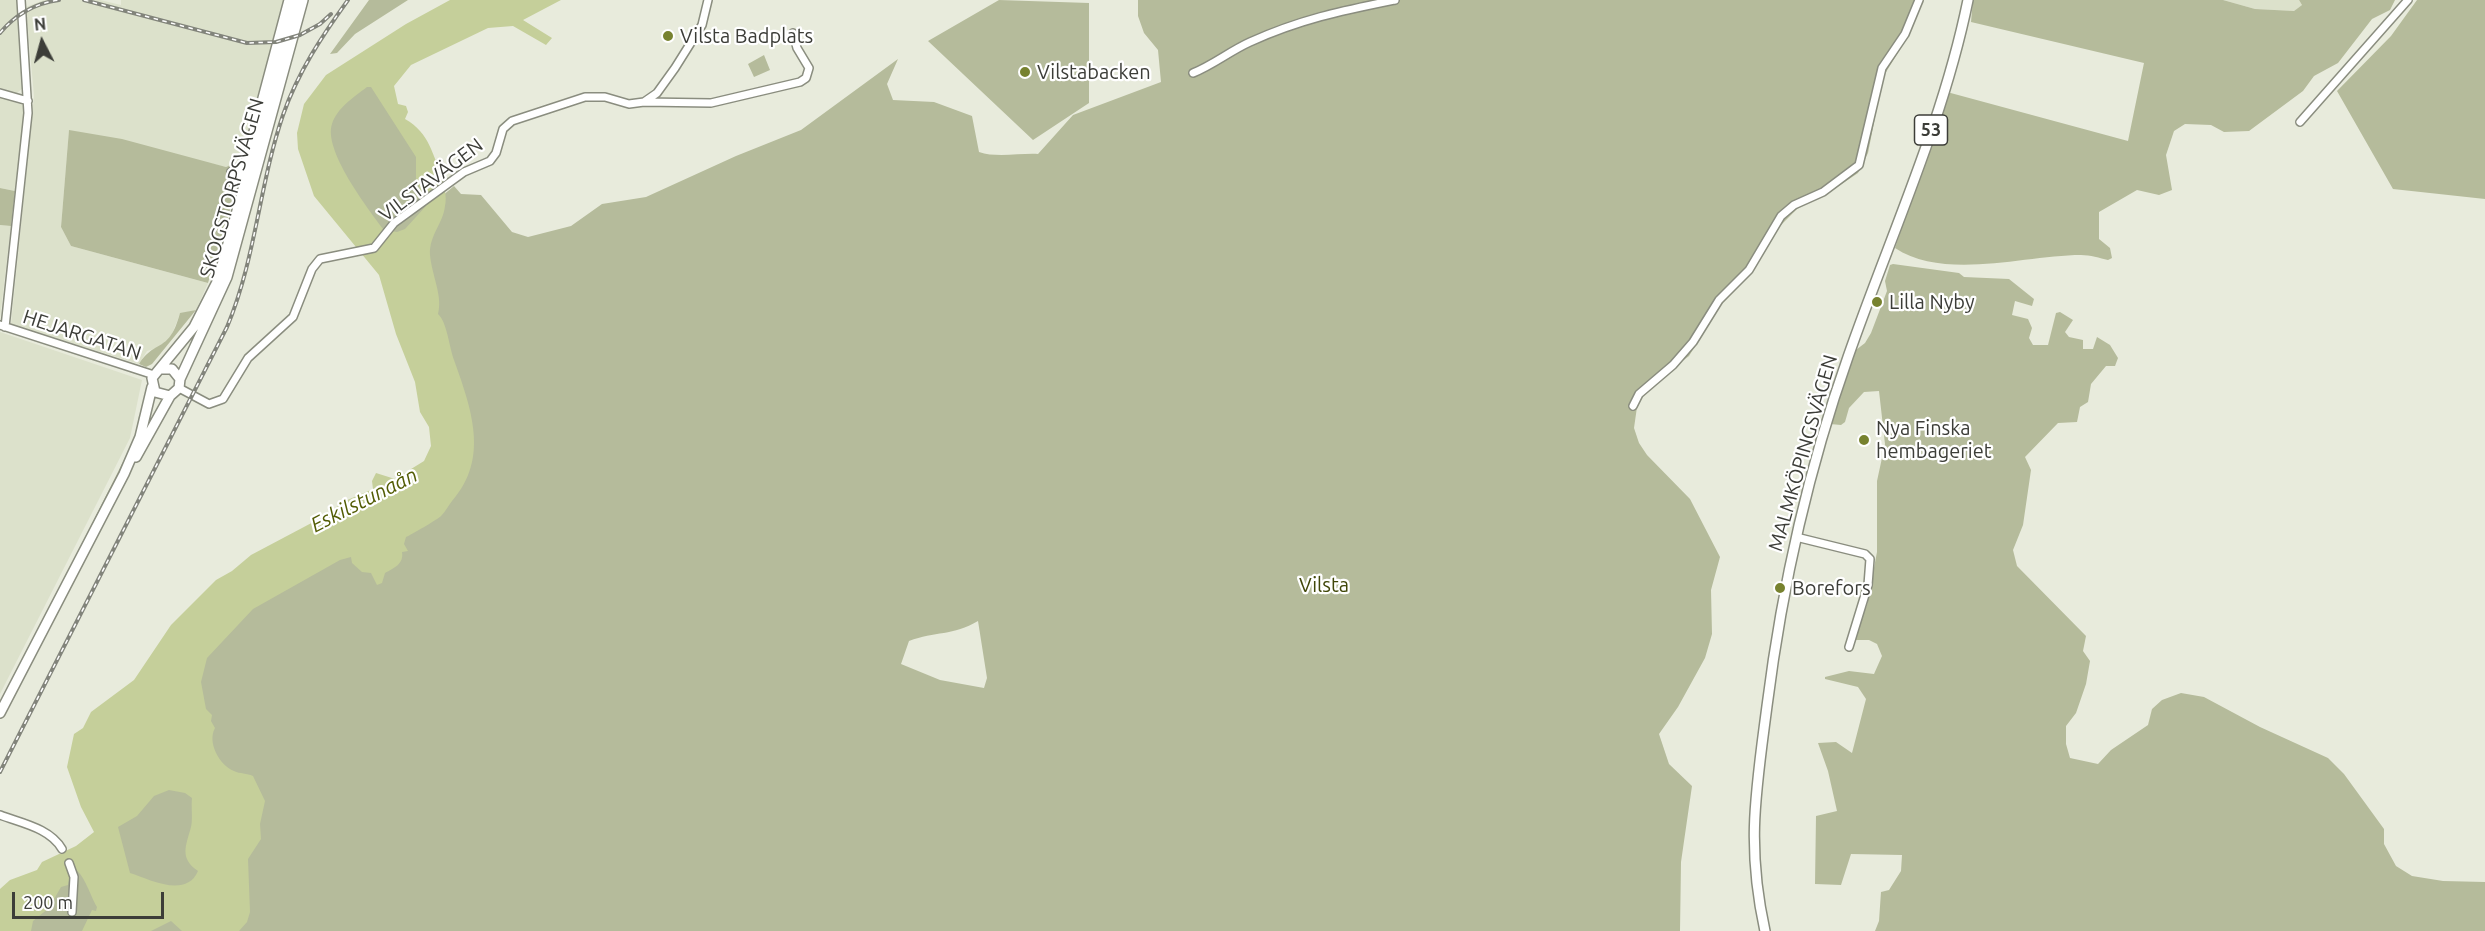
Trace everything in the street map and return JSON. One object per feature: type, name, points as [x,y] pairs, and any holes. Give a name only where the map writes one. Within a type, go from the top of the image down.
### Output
[{"type":"main road","name":"SKOGSTORPSVÄGEN","points":[[162,369],[194,327],[218,280],[295,0]]},
{"type":"main road","name":"SKOGSTORPSVÄGEN","points":[[179,383],[227,277],[303,0]]},
{"type":"main road","name":"MALMKÖPINGSVÄGEN","points":[[1765,931],[1754,873],[1753,815],[1773,661],[1796,537],[1836,391],[1940,104],[1968,0]]},
{"type":"main road","points":[[0,713],[124,474],[140,437],[153,375],[162,369],[172,369],[179,383],[143,447],[124,474]]},
{"type":"main road","points":[[152,387],[160,395],[170,396]]},
{"type":"street","points":[[2,326],[28,101],[21,0]]},
{"type":"street","points":[[243,165],[288,0]]},
{"type":"street","points":[[644,102],[657,93],[702,25],[708,0]]},
{"type":"street","points":[[1193,73],[1249,43],[1306,19],[1363,4],[1395,0]]},
{"type":"street","points":[[1633,406],[1639,394],[1673,365],[1693,342],[1719,300],[1749,270],[1787,210],[1823,192],[1859,165],[1882,68],[1905,33],[1919,0]]},
{"type":"street","points":[[2300,122],[2408,0]]},
{"type":"street","name":"VILSTAVÄGEN","points":[[179,383],[209,404],[223,399],[248,357],[293,317],[316,263],[328,256],[361,252],[377,246],[391,227],[464,172],[494,157],[503,129],[517,118],[585,97],[605,98],[629,104],[644,102],[711,103],[800,82],[806,78],[809,68],[797,48],[793,33]]},
{"type":"street","points":[[0,93],[28,101]]},
{"type":"street","name":"HEJARGATAN","points":[[2,326],[153,375]]},
{"type":"street","points":[[1796,537],[1865,554],[1870,559],[1868,585],[1849,647]]},
{"type":"street","points":[[0,815],[44,832],[53,837],[62,849]]},
{"type":"street","points":[[69,862],[74,873],[72,912]]},
{"type":"shaded area","points":[[0,0],[17,0],[23,88],[17,93],[0,88]]},
{"type":"shaded area","points":[[44,0],[100,0],[121,5],[121,0],[284,0],[240,161],[226,167],[69,131],[61,227],[71,246],[208,283],[196,310],[180,314],[170,339],[164,346],[147,351],[139,364],[11,324],[34,96],[26,7]]},
{"type":"shaded area","points":[[2223,0],[2299,0],[2302,5],[2294,11],[2255,9]]},
{"type":"shaded area","points":[[0,97],[25,106],[15,191],[0,188]]},
{"type":"shaded area","points":[[0,225],[11,226],[0,318]]},
{"type":"shaded area","points":[[0,332],[142,380],[130,438],[0,694]]},
{"type":"green space","points":[[369,0],[408,0],[355,34],[337,53],[330,54]]},
{"type":"green space","name":"Vilstabacken","points":[[999,0],[1089,3],[1089,103],[1033,140],[928,41]]},
{"type":"green space","name":"Vilsta","points":[[1138,0],[1921,0],[1907,38],[1883,77],[1868,153],[1858,173],[1824,196],[1800,206],[1779,227],[1748,277],[1720,306],[1689,356],[1649,386],[1637,407],[1634,428],[1639,443],[1647,455],[1690,499],[1720,557],[1711,590],[1712,634],[1705,658],[1678,707],[1659,734],[1669,764],[1692,786],[1681,862],[1680,931],[0,931],[98,845],[212,620],[452,487],[457,422],[320,146],[340,84],[384,87],[416,144],[435,202],[454,186],[461,194],[481,195],[512,232],[528,237],[571,226],[602,204],[646,197],[736,156],[801,130],[898,59],[887,84],[893,100],[934,102],[972,116],[979,152],[1000,155],[1038,154],[1073,115],[1161,82],[1158,50],[1144,33],[1138,16]],"holes":[[[978,621],[987,678],[984,688],[940,680],[901,664],[909,641],[960,629]]]},
{"type":"green space","points":[[1973,0],[2223,0],[2255,9],[2294,11],[2302,5],[2299,0],[2395,0],[2390,10],[2372,19],[2338,63],[2314,76],[2303,91],[2249,131],[2224,132],[2211,125],[2185,124],[2174,131],[2166,155],[2172,190],[2159,195],[2137,190],[2099,212],[2099,239],[2110,248],[2112,258],[2108,260],[2081,255],[1986,264],[1937,263],[1915,258],[1895,248],[1947,92],[2128,141],[2144,63],[1971,22]]},
{"type":"green space","points":[[2417,0],[2485,0],[2485,199],[2393,189],[2337,91],[2391,36]]},
{"type":"green space","points":[[764,55],[770,70],[754,77],[748,64]]},
{"type":"green space","points":[[69,130],[122,139],[226,167],[240,161],[228,173],[232,182],[238,183],[208,283],[71,246],[61,227]]},
{"type":"green space","points":[[0,188],[15,191],[11,226],[0,225]]},
{"type":"green space","points":[[1890,265],[1959,273],[1964,277],[2009,279],[2034,299],[2032,306],[2015,301],[2012,315],[2028,319],[2032,328],[2029,338],[2033,345],[2048,345],[2056,313],[2060,312],[2073,320],[2065,332],[2069,337],[2083,340],[2083,349],[2093,349],[2097,337],[2110,345],[2118,358],[2115,366],[2106,366],[2091,384],[2088,402],[2080,407],[2077,422],[2058,423],[2025,457],[2031,470],[2023,525],[2013,550],[2017,566],[2086,636],[2083,651],[2090,661],[2086,684],[2076,713],[2066,726],[2066,744],[2070,758],[2098,764],[2111,750],[2148,725],[2152,709],[2162,700],[2181,693],[2204,697],[2260,727],[2328,758],[2344,774],[2384,829],[2384,844],[2396,866],[2412,876],[2443,881],[2485,882],[2485,931],[1875,931],[1879,921],[1881,892],[1889,890],[1901,871],[1902,855],[1851,854],[1841,885],[1815,884],[1816,816],[1837,811],[1828,771],[1818,743],[1836,742],[1852,753],[1866,699],[1858,687],[1825,679],[1825,677],[1849,671],[1874,674],[1882,656],[1877,644],[1869,640],[1856,640],[1855,634],[1867,605],[1877,552],[1877,481],[1885,444],[1879,391],[1864,392],[1849,408],[1845,422],[1841,425],[1830,424],[1852,353],[1865,343],[1871,333],[1887,291],[1885,281]]},
{"type":"green space","points":[[196,310],[152,364],[146,367],[139,364],[145,356],[167,340],[176,326],[180,313]]},
{"type":"green space","points":[[142,415],[142,420],[135,438],[139,416]]},
{"type":"green space","points":[[134,439],[127,458],[0,706],[129,450]]},
{"type":"water","name":"Eskilstunaån","points":[[450,0],[561,0],[523,20],[552,38],[546,45],[513,26],[488,28],[411,65],[394,86],[398,104],[406,106],[408,112],[405,119],[414,125],[425,138],[444,179],[446,199],[444,212],[432,241],[430,255],[439,300],[438,314],[446,328],[474,432],[471,468],[464,485],[441,516],[406,537],[404,544],[408,551],[402,552],[400,563],[385,573],[382,583],[377,585],[371,573],[362,572],[352,563],[351,557],[340,560],[253,609],[207,658],[201,682],[206,709],[212,715],[211,721],[215,728],[212,740],[216,752],[229,768],[253,776],[265,801],[260,824],[261,839],[248,859],[250,912],[247,922],[239,931],[182,931],[171,921],[151,931],[82,931],[92,910],[96,911],[97,907],[85,881],[75,869],[71,871],[68,885],[61,887],[49,908],[33,921],[31,931],[0,931],[0,889],[10,880],[37,870],[42,862],[76,846],[94,832],[81,807],[67,767],[74,734],[83,728],[91,712],[134,680],[171,625],[216,580],[232,571],[251,555],[319,519],[345,501],[373,489],[372,481],[376,473],[395,479],[424,461],[431,446],[429,427],[420,412],[415,382],[396,334],[379,275],[314,196],[298,149],[297,133],[304,104],[326,75],[406,24]],"holes":[[[367,87],[371,87],[416,157],[416,178],[426,206],[405,229],[397,232],[384,230],[358,194],[340,163],[331,135],[334,118],[347,103]],[[169,790],[185,793],[192,798],[192,824],[186,846],[186,856],[198,871],[185,884],[176,886],[130,873],[118,827],[137,816],[154,796]]]},
{"type":"railway","points":[[0,33],[26,11],[59,0]]},
{"type":"railway","points":[[84,0],[247,43],[276,42],[300,35],[320,24],[331,14]]},
{"type":"railway","points":[[0,772],[227,327],[245,275],[268,168],[283,115],[311,55],[348,0]]},
{"type":"place","name":"Vilsta Badplats","points":[[668,36]]},
{"type":"place","name":"Vilstabacken","points":[[1025,72]]},
{"type":"place","name":"Lilla Nyby","points":[[1877,302]]},
{"type":"place","name":"Nya Finska hembageriet","points":[[1864,440]]},
{"type":"place","name":"Borefors","points":[[1780,588]]}]
